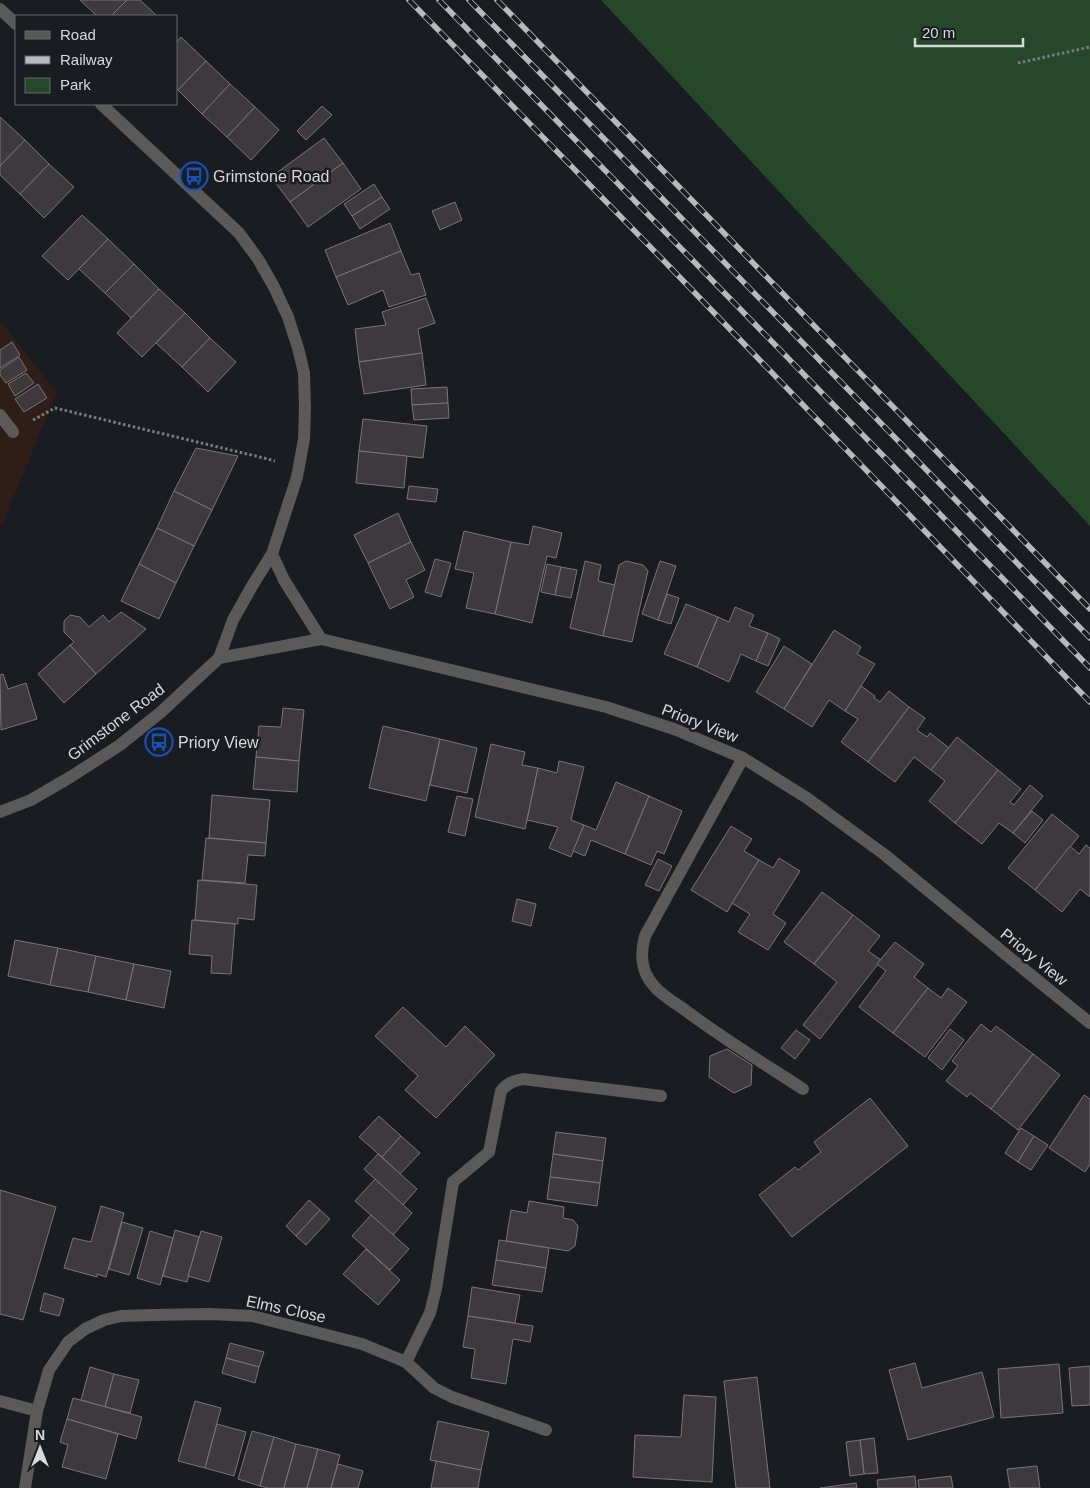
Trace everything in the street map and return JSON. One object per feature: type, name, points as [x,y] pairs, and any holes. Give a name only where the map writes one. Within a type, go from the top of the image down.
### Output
[{"type":"street","points":[[0,9],[15,23]]},
{"type":"street","name":"Grimstone Road","points":[[0,812],[31,800],[120,745],[162,712],[219,658],[233,620],[272,554],[299,470],[304,439],[304,373],[298,348],[288,317],[258,259],[239,233],[102,105]]},
{"type":"street","points":[[0,415],[13,432]]},
{"type":"street","points":[[272,554],[284,580],[321,639]]},
{"type":"street","name":"Priory View","points":[[219,658],[321,639],[606,706],[674,729],[743,758],[807,798],[885,855],[1090,1023]]},
{"type":"street","points":[[743,758],[645,936],[641,948],[642,958],[645,971],[654,986],[707,1027],[803,1089]]},
{"type":"street","points":[[546,1430],[452,1397],[434,1388],[406,1362],[430,1313],[436,1289],[453,1182],[489,1152],[501,1091],[505,1085],[514,1081],[523,1079],[661,1096]]},
{"type":"street","name":"Elms Close","points":[[24,1488],[37,1411],[49,1370],[68,1342],[85,1329],[104,1320],[121,1316],[200,1314],[254,1316],[362,1344],[406,1362]]},
{"type":"street","points":[[0,1401],[37,1411]]},
{"type":"path","points":[[1018,63],[1090,47]]},
{"type":"path","points":[[13,432],[55,408],[264,458],[299,470]]},
{"type":"shaded area","points":[[0,320],[57,393],[2,525],[0,523]]},
{"type":"green space","points":[[601,0],[1090,0],[1090,526]]},
{"type":"building","points":[[80,0],[127,0],[112,15],[96,15]]},
{"type":"building","points":[[127,0],[140,0],[156,15],[112,15]]},
{"type":"building","points":[[181,37],[206,61],[178,90],[178,41]]},
{"type":"building","points":[[206,61],[230,84],[202,114],[178,90]]},
{"type":"building","points":[[230,84],[255,107],[227,137],[202,114]]},
{"type":"building","points":[[322,106],[332,115],[306,140],[297,131]]},
{"type":"building","points":[[255,107],[279,130],[251,160],[227,137]]},
{"type":"building","points":[[0,117],[25,140],[0,166]]},
{"type":"building","points":[[324,138],[343,163],[290,202],[271,177]]},
{"type":"building","points":[[25,140],[49,164],[20,194],[0,175],[0,166]]},
{"type":"building","points":[[343,163],[361,189],[308,227],[290,202]]},
{"type":"building","points":[[49,164],[74,187],[44,218],[20,194]]},
{"type":"building","points":[[374,184],[382,197],[352,216],[344,204]]},
{"type":"building","points":[[382,197],[390,209],[360,229],[352,216]]},
{"type":"building","points":[[455,202],[462,220],[440,230],[432,211]]},
{"type":"building","points":[[82,215],[108,239],[68,280],[42,256]]},
{"type":"building","points":[[390,223],[401,251],[336,277],[325,250]]},
{"type":"building","points":[[108,239],[134,264],[105,293],[79,269]]},
{"type":"building","points":[[401,251],[411,275],[419,273],[426,295],[389,307],[383,290],[348,305],[336,277]]},
{"type":"building","points":[[134,264],[159,289],[131,318],[105,293]]},
{"type":"building","points":[[159,289],[185,313],[142,357],[117,333]]},
{"type":"building","points":[[426,298],[435,323],[418,329],[422,353],[359,362],[355,329],[386,325],[382,312]]},
{"type":"building","points":[[185,313],[210,338],[182,367],[156,343]]},
{"type":"building","points":[[210,338],[236,362],[208,392],[182,367]]},
{"type":"building","points":[[12,342],[20,355],[0,368],[0,350]]},
{"type":"building","points":[[422,353],[426,385],[364,394],[359,362]]},
{"type":"building","points":[[19,357],[27,370],[6,383],[0,375],[0,370]]},
{"type":"building","points":[[26,373],[34,383],[15,396],[8,384]]},
{"type":"building","points":[[38,384],[47,398],[24,412],[15,399]]},
{"type":"building","points":[[447,387],[448,403],[412,405],[411,389]]},
{"type":"building","points":[[448,403],[449,418],[414,420],[412,405]]},
{"type":"building","points":[[363,419],[427,426],[423,458],[359,451]]},
{"type":"building","points":[[196,448],[238,456],[212,510],[174,491]]},
{"type":"building","points":[[359,451],[407,456],[404,488],[356,483]]},
{"type":"building","points":[[409,486],[438,489],[436,502],[407,499]]},
{"type":"building","points":[[174,491],[212,510],[194,546],[157,528]]},
{"type":"building","points":[[398,513],[411,542],[368,563],[354,535]]},
{"type":"building","points":[[533,526],[562,533],[556,558],[547,556],[532,623],[495,614],[511,542],[529,545]]},
{"type":"building","points":[[157,528],[194,546],[176,583],[139,564]]},
{"type":"building","points":[[464,531],[511,542],[495,614],[466,608],[474,573],[455,569]]},
{"type":"building","points":[[411,542],[425,570],[406,580],[414,597],[390,609],[368,563]]},
{"type":"building","points":[[435,559],[451,563],[441,597],[425,592]]},
{"type":"building","points":[[585,561],[601,565],[598,581],[615,585],[603,636],[570,628]]},
{"type":"building","points":[[626,561],[643,565],[648,571],[632,642],[603,636],[619,565]]},
{"type":"building","points":[[660,561],[676,566],[658,620],[642,614]]},
{"type":"building","points":[[139,564],[176,583],[159,619],[121,601]]},
{"type":"building","points":[[547,564],[561,567],[555,595],[541,592]]},
{"type":"building","points":[[561,567],[577,570],[571,598],[555,595]]},
{"type":"building","points":[[667,594],[679,598],[671,624],[658,620]]},
{"type":"building","points":[[686,604],[718,617],[697,667],[664,654]]},
{"type":"building","points":[[735,607],[754,615],[749,626],[768,633],[756,661],[741,654],[729,682],[697,667],[718,617],[729,622]]},
{"type":"building","points":[[121,612],[146,629],[96,674],[70,645],[74,642],[64,632],[64,621],[70,615],[80,617],[89,627],[103,615],[109,622]]},
{"type":"building","points":[[834,630],[861,647],[857,654],[875,664],[845,711],[829,700],[812,727],[784,709]]},
{"type":"building","points":[[768,633],[780,639],[768,666],[756,661]]},
{"type":"building","points":[[70,645],[96,674],[64,703],[38,674]]},
{"type":"building","points":[[784,646],[812,664],[784,709],[756,692]]},
{"type":"building","points":[[3,674],[8,689],[26,683],[37,719],[1,730],[0,675]]},
{"type":"building","points":[[861,686],[880,702],[889,691],[909,707],[868,762],[841,742],[858,719],[845,711]]},
{"type":"building","points":[[909,707],[925,718],[917,730],[927,737],[930,733],[949,748],[931,770],[914,757],[895,782],[868,762]]},
{"type":"building","points":[[283,708],[304,710],[299,761],[256,757],[259,726],[281,727]]},
{"type":"building","points":[[383,726],[440,739],[426,801],[369,788]]},
{"type":"building","points":[[957,737],[998,770],[955,823],[929,801],[945,781],[931,770]]},
{"type":"building","points":[[440,739],[477,748],[467,793],[430,785]]},
{"type":"building","points":[[491,744],[525,752],[522,765],[538,768],[525,829],[475,817]]},
{"type":"building","points":[[256,757],[299,761],[297,792],[253,789]]},
{"type":"building","points":[[559,761],[584,767],[571,820],[584,825],[571,857],[549,848],[558,827],[527,820],[538,768],[557,773]]},
{"type":"building","points":[[998,770],[1021,789],[1010,802],[1014,805],[1030,785],[1043,796],[1013,833],[999,823],[982,844],[955,823]]},
{"type":"building","points":[[616,782],[649,796],[625,854],[591,840],[585,856],[573,851],[584,825],[596,830]]},
{"type":"building","points":[[212,795],[270,800],[266,843],[209,838]]},
{"type":"building","points":[[457,796],[473,799],[465,836],[448,832]]},
{"type":"building","points":[[649,796],[682,811],[664,854],[657,851],[651,865],[625,854]]},
{"type":"building","points":[[1032,811],[1043,820],[1025,843],[1013,833]]},
{"type":"building","points":[[1052,814],[1079,836],[1035,890],[1008,868]]},
{"type":"building","points":[[731,826],[752,839],[744,851],[759,860],[727,912],[691,890]]},
{"type":"building","points":[[206,838],[266,843],[265,856],[248,855],[245,883],[202,880]]},
{"type":"building","points":[[1086,845],[1090,848],[1090,897],[1080,889],[1062,912],[1035,890],[1070,846],[1079,854]]},
{"type":"building","points":[[779,858],[800,871],[773,914],[786,923],[768,950],[738,932],[750,914],[732,903],[759,860],[773,868]]},
{"type":"building","points":[[658,859],[672,866],[659,891],[645,885]]},
{"type":"building","points":[[198,880],[257,885],[254,920],[238,918],[238,924],[195,920]]},
{"type":"building","points":[[822,892],[853,915],[814,964],[784,942]]},
{"type":"building","points":[[517,899],[536,904],[531,926],[512,921]]},
{"type":"building","points":[[853,915],[880,936],[868,951],[881,960],[820,1039],[803,1025],[837,982],[814,964]]},
{"type":"building","points":[[192,920],[235,924],[231,974],[211,973],[212,956],[189,954]]},
{"type":"building","points":[[15,940],[58,948],[50,985],[8,976]]},
{"type":"building","points":[[895,942],[924,964],[914,977],[928,988],[893,1033],[859,1007],[886,971],[877,964]]},
{"type":"building","points":[[58,948],[96,956],[88,992],[50,985]]},
{"type":"building","points":[[96,956],[134,964],[126,1000],[88,992]]},
{"type":"building","points":[[134,964],[171,971],[164,1008],[126,1000]]},
{"type":"building","points":[[928,988],[941,998],[948,988],[967,1002],[925,1057],[893,1033]]},
{"type":"building","points":[[403,1007],[446,1047],[465,1026],[495,1055],[436,1118],[405,1090],[418,1076],[375,1036]]},
{"type":"building","points":[[981,1024],[991,1032],[996,1026],[1033,1054],[991,1109],[970,1093],[967,1097],[946,1081],[958,1066],[952,1061]]},
{"type":"building","points":[[950,1029],[964,1040],[942,1070],[928,1058]]},
{"type":"building","points":[[796,1030],[810,1040],[795,1059],[781,1048]]},
{"type":"building","points":[[727,1049],[752,1065],[751,1085],[734,1093],[709,1077],[710,1056]]},
{"type":"building","points":[[1033,1054],[1060,1075],[1018,1130],[991,1109]]},
{"type":"building","points":[[1084,1095],[1090,1099],[1090,1164],[1085,1172],[1049,1148]]},
{"type":"building","points":[[870,1098],[908,1146],[792,1237],[759,1195],[795,1167],[798,1170],[821,1152],[814,1142]]},
{"type":"building","points":[[379,1116],[401,1136],[382,1157],[359,1137]]},
{"type":"building","points":[[1021,1128],[1034,1136],[1018,1162],[1005,1153]]},
{"type":"building","points":[[556,1132],[606,1138],[603,1161],[553,1154]]},
{"type":"building","points":[[401,1136],[420,1153],[400,1174],[382,1157]]},
{"type":"building","points":[[1034,1136],[1048,1145],[1031,1170],[1018,1162]]},
{"type":"building","points":[[378,1154],[417,1189],[403,1205],[364,1169]]},
{"type":"building","points":[[553,1154],[603,1161],[600,1183],[550,1177]]},
{"type":"building","points":[[550,1177],[600,1183],[597,1206],[547,1199]]},
{"type":"building","points":[[375,1179],[412,1213],[393,1235],[355,1201]]},
{"type":"building","points":[[0,1190],[56,1207],[23,1320],[0,1314]]},
{"type":"building","points":[[309,1200],[320,1210],[296,1236],[286,1226]]},
{"type":"building","points":[[529,1201],[564,1207],[563,1218],[573,1220],[578,1226],[575,1246],[568,1251],[506,1241],[511,1210],[527,1213]]},
{"type":"building","points":[[101,1206],[124,1213],[106,1277],[97,1274],[97,1277],[64,1268],[73,1238],[91,1242]]},
{"type":"building","points":[[320,1210],[330,1219],[306,1245],[296,1236]]},
{"type":"building","points":[[371,1215],[409,1249],[390,1270],[352,1236]]},
{"type":"building","points":[[122,1222],[143,1228],[129,1275],[109,1269]]},
{"type":"building","points":[[175,1230],[199,1237],[187,1282],[163,1276]]},
{"type":"building","points":[[150,1231],[173,1238],[160,1285],[137,1278]]},
{"type":"building","points":[[201,1231],[222,1237],[209,1282],[188,1276]]},
{"type":"building","points":[[499,1240],[549,1248],[546,1268],[496,1260]]},
{"type":"building","points":[[366,1249],[400,1280],[378,1305],[343,1274]]},
{"type":"building","points":[[496,1260],[546,1268],[542,1292],[492,1285]]},
{"type":"building","points":[[472,1287],[520,1295],[515,1323],[468,1316]]},
{"type":"building","points":[[44,1293],[64,1299],[59,1316],[40,1311]]},
{"type":"building","points":[[468,1316],[533,1326],[530,1342],[513,1339],[506,1384],[471,1378],[475,1349],[463,1347]]},
{"type":"building","points":[[230,1343],[264,1352],[259,1367],[226,1358]]},
{"type":"building","points":[[226,1358],[259,1367],[255,1383],[222,1373]]},
{"type":"building","points":[[915,1363],[922,1388],[982,1372],[994,1417],[908,1440],[889,1370]]},
{"type":"building","points":[[1059,1364],[1063,1413],[1001,1418],[998,1369]]},
{"type":"building","points":[[1090,1366],[1090,1405],[1072,1406],[1069,1368]]},
{"type":"building","points":[[90,1367],[114,1374],[105,1407],[81,1400]]},
{"type":"building","points":[[114,1374],[139,1380],[130,1413],[105,1407]]},
{"type":"building","points":[[757,1377],[770,1488],[736,1488],[724,1381]]},
{"type":"building","points":[[684,1395],[716,1397],[712,1482],[633,1477],[635,1435],[681,1437]]},
{"type":"building","points":[[73,1398],[142,1417],[136,1439],[67,1419]]},
{"type":"building","points":[[195,1401],[221,1408],[205,1468],[178,1461]]},
{"type":"building","points":[[67,1419],[118,1434],[106,1479],[62,1467],[68,1445],[60,1442]]},
{"type":"building","points":[[438,1421],[489,1432],[481,1470],[430,1460]]},
{"type":"building","points":[[217,1424],[246,1432],[234,1476],[205,1468]]},
{"type":"building","points":[[252,1431],[274,1437],[260,1486],[238,1479]]},
{"type":"building","points":[[274,1437],[296,1444],[284,1488],[260,1486]]},
{"type":"building","points":[[874,1438],[878,1473],[864,1474],[860,1440]]},
{"type":"building","points":[[860,1440],[864,1474],[850,1476],[846,1442]]},
{"type":"building","points":[[296,1444],[318,1449],[307,1488],[284,1488]]},
{"type":"building","points":[[318,1449],[340,1455],[331,1488],[307,1488]]},
{"type":"building","points":[[436,1461],[481,1470],[478,1488],[431,1488]]},
{"type":"building","points":[[338,1464],[363,1471],[358,1488],[331,1488]]},
{"type":"building","points":[[1037,1466],[1040,1488],[1010,1488],[1007,1469]]},
{"type":"building","points":[[915,1476],[916,1488],[878,1488],[877,1480]]},
{"type":"building","points":[[951,1476],[953,1488],[919,1488],[918,1480]]},
{"type":"building","points":[[856,1483],[857,1488],[820,1488]]},
{"type":"railway","points":[[409,0],[1090,702]]},
{"type":"railway","points":[[439,0],[1090,668]]},
{"type":"railway","points":[[469,0],[1090,638]]},
{"type":"railway","points":[[497,0],[1090,609]]},
{"type":"place","name":"Grimstone Road","points":[[194,176]]},
{"type":"place","name":"Priory View","points":[[159,742]]}]
